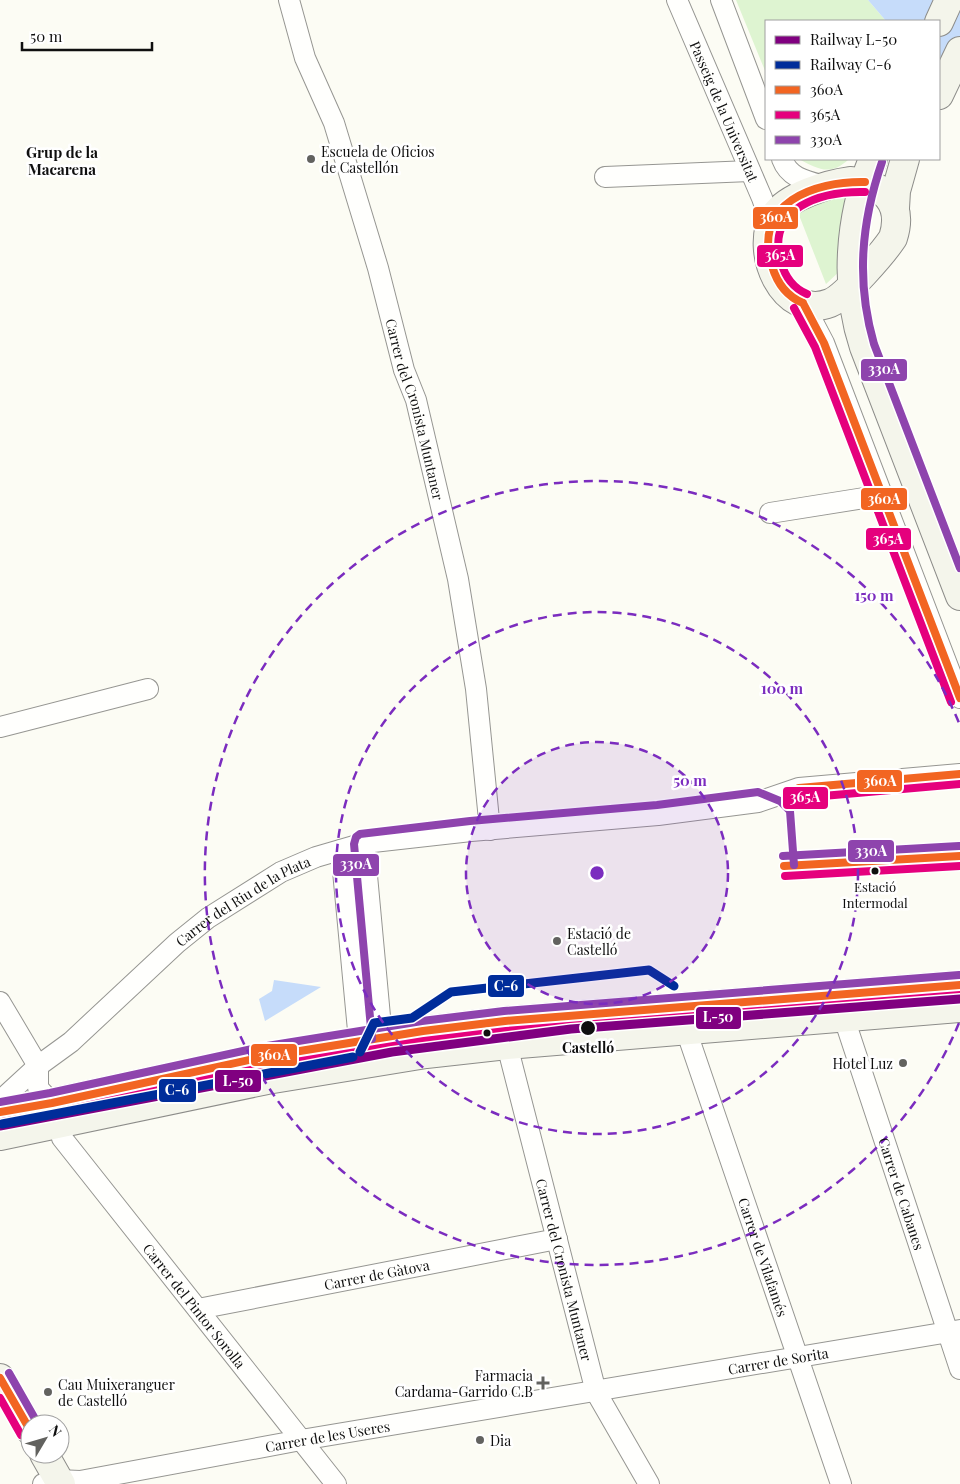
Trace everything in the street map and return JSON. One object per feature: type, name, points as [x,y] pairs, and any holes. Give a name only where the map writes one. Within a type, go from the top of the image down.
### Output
[{"type":"main road","points":[[940,20],[949,0]]},
{"type":"main road","points":[[869,170],[850,181],[825,186],[789,203],[779,210],[771,224],[770,254],[775,276],[784,292],[803,303],[820,306],[829,303],[852,287],[893,238],[896,228],[896,191],[905,160]]},
{"type":"main road","points":[[869,170],[895,208]]},
{"type":"main road","points":[[869,170],[853,243],[852,287],[854,310],[864,347],[960,596]]},
{"type":"main road","points":[[0,1112],[56,1113],[267,1080],[373,1046],[505,1021],[960,985]]},
{"type":"main road","points":[[373,1046],[507,1045],[960,1008]]},
{"type":"main road","points":[[0,1136],[56,1113]]},
{"type":"main road","points":[[0,1378],[21,1414]]},
{"type":"main road","points":[[48,1464],[57,1483]]},
{"type":"street","name":"Carrer del Cronista Muntaner","points":[[289,0],[305,58],[334,123],[378,268],[404,370],[416,400],[458,579],[476,689],[490,830]]},
{"type":"street","name":"Passeig de la Universitat","points":[[677,0],[771,224]]},
{"type":"street","points":[[721,0],[765,116]]},
{"type":"street","points":[[783,160],[790,172],[797,177],[825,186]]},
{"type":"street","points":[[605,177],[750,171]]},
{"type":"street","points":[[803,303],[824,343],[960,698]]},
{"type":"street","points":[[770,513],[883,495]]},
{"type":"street","points":[[0,727],[148,689]]},
{"type":"street","name":"Carrer del Riu de la Plata","points":[[0,1101],[38,1066],[71,1042],[177,943],[208,918],[282,872],[340,850],[364,844],[490,830],[658,815],[758,802],[799,788],[960,774]]},
{"type":"street","points":[[364,844],[373,1046]]},
{"type":"street","points":[[340,850],[373,1046]]},
{"type":"street","points":[[0,1002],[38,1066]]},
{"type":"street","name":"Carrer de Cabanes","points":[[844,1018],[954,1331],[960,1369]]},
{"type":"street","name":"Carrer de Vilafamés","points":[[686,1030],[841,1484]]},
{"type":"street","name":"Carrer del Cronista Muntaner","points":[[507,1045],[596,1392],[649,1484]]},
{"type":"street","name":"Carrer del Pintor Sorolla","points":[[38,1066],[38,1088],[56,1113],[62,1138],[336,1484]]},
{"type":"street","name":"Carrer de Gàtova","points":[[198,1310],[557,1239]]},
{"type":"street","name":"Carrer de Sorita","points":[[596,1392],[954,1331]]},
{"type":"street","name":"Carrer de les Useres","points":[[57,1483],[80,1481],[301,1440],[596,1392]]},
{"type":"green space","points":[[736,0],[868,0],[885,20],[765,20],[765,71]]},
{"type":"green space","points":[[801,160],[848,160],[831,169],[825,170]]},
{"type":"green space","points":[[852,196],[842,269],[826,284],[797,210],[830,197]]},
{"type":"water","points":[[868,0],[960,0],[960,76],[940,62],[940,20],[885,20]]},
{"type":"water","points":[[274,980],[321,987],[265,1021],[259,999],[272,991]]},
{"type":"rail line","name":"C-6","points":[[360,1052],[374,1023],[412,1018],[451,992],[649,970],[674,986]]},
{"type":"rail line","name":"L-50","points":[[0,1126],[392,1052],[571,1029],[960,999]]},
{"type":"rail line","name":"C-6","points":[[2,1124],[353,1057]]},
{"type":"transit line","name":"330A","points":[[882,162],[869,207],[865,230],[863,275],[868,321],[874,344],[960,568]]},
{"type":"transit line","name":"360A","points":[[803,303],[787,293],[774,272],[768,244],[771,226],[779,211],[792,200],[808,192],[826,186],[865,182]]},
{"type":"transit line","name":"365A","points":[[807,294],[802,292],[787,277],[781,262],[778,243],[781,228],[789,215],[815,199],[848,192],[865,192]]},
{"type":"transit line","name":"360A","points":[[803,303],[824,343],[960,698]]},
{"type":"transit line","name":"365A","points":[[794,308],[815,347],[951,702]]},
{"type":"transit line","name":"360A","points":[[799,788],[960,774]]},
{"type":"transit line","name":"365A","points":[[800,798],[960,784]]},
{"type":"transit line","name":"330A","points":[[372,1039],[354,844],[356,837],[360,834],[470,821],[657,805],[758,792],[780,801],[790,811],[794,865]]},
{"type":"transit line","name":"330A","points":[[783,856],[959,846]]},
{"type":"transit line","name":"360A","points":[[784,866],[960,856]]},
{"type":"transit line","name":"365A","points":[[785,876],[960,866]]},
{"type":"transit line","name":"330A","points":[[0,1102],[50,1093],[261,1047],[422,1021],[504,1011],[959,975]]},
{"type":"transit line","name":"360A","points":[[0,1112],[52,1103],[263,1057],[423,1031],[505,1021],[960,985]]},
{"type":"transit line","name":"365A","points":[[2,1122],[54,1113],[265,1067],[424,1041],[506,1031],[960,995]]},
{"type":"transit line","name":"330A","points":[[9,1373],[32,1414]]},
{"type":"transit line","name":"360A","points":[[0,1378],[21,1414]]},
{"type":"transit line","name":"365A","points":[[0,1398],[20,1433]]},
{"type":"place","name":"Escuela de Oficios de Castellón","points":[[311,159]]},
{"type":"place","name":"Estació Intermodal","points":[[875,871]]},
{"type":"place","name":"Estació de Castelló","points":[[557,941]]},
{"type":"place","name":"Castelló","points":[[588,1028]]},
{"type":"place","name":"Hotel Luz","points":[[903,1063]]},
{"type":"place","name":"Farmacia Cardama-Garrido C.B","points":[[543,1383]]},
{"type":"place","name":"Cau Muixeranguer de Castelló","points":[[48,1392]]},
{"type":"place","name":"Dia","points":[[480,1440]]},
{"type":"district","name":"Grup de la Macarena","points":[[62,160]]}]
